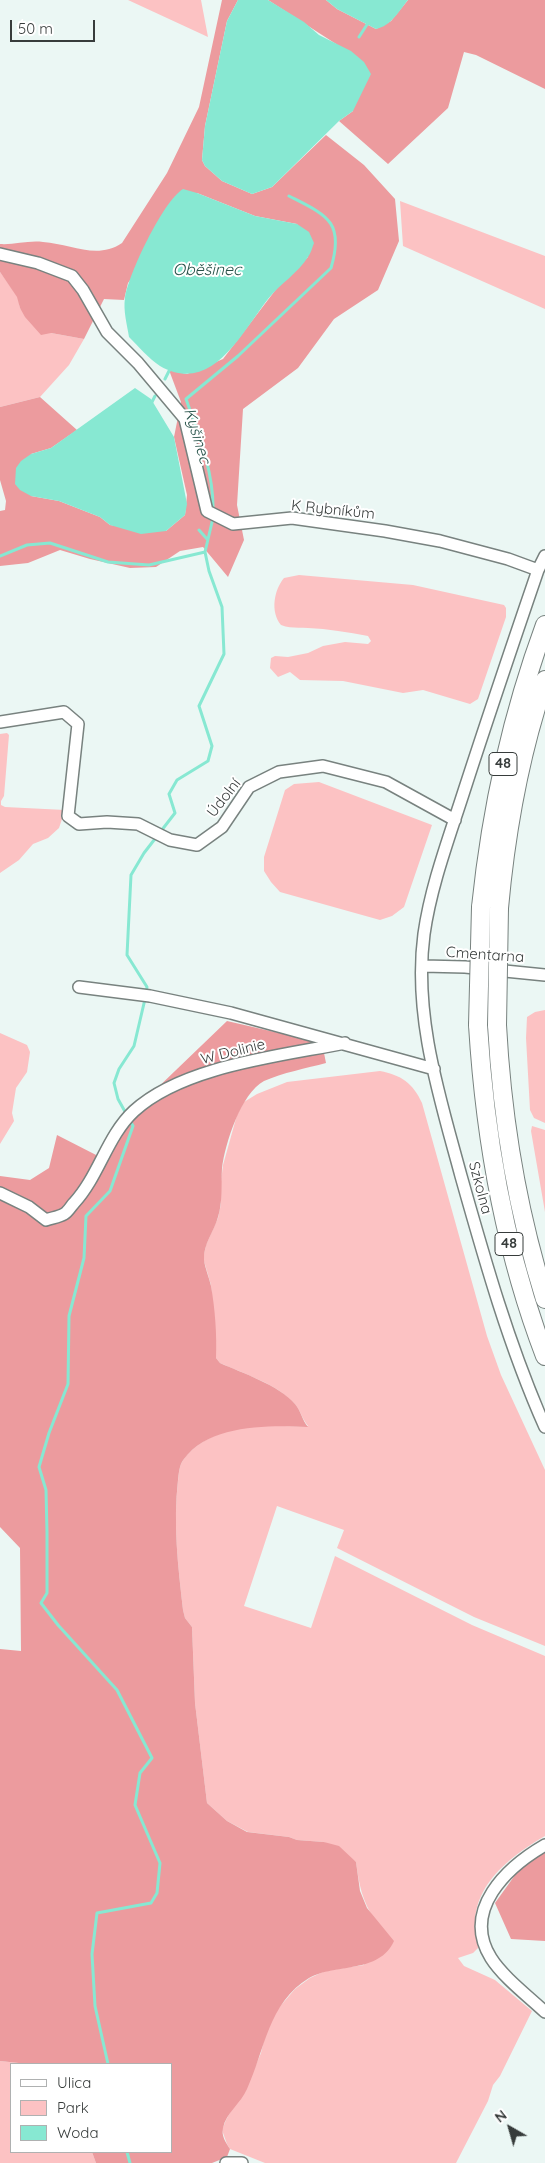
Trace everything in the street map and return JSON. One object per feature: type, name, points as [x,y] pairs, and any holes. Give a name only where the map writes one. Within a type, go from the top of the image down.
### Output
[{"type":"highway","name":"48","points":[[545,625],[525,682],[503,765],[489,837],[481,907],[478,1025],[486,1122],[499,1199],[523,1292],[545,1356]]},
{"type":"highway","name":"48","points":[[545,680],[519,776],[509,829],[500,908],[497,1025],[501,1093],[511,1159],[522,1219],[545,1299]]},
{"type":"street","name":"K Rybníkům","points":[[0,254],[38,263],[72,276],[83,290],[106,332],[138,363],[185,419],[207,512],[233,524],[292,518],[366,528],[440,541],[508,559],[538,570]]},
{"type":"street","name":"Szkolna","points":[[545,556],[538,570],[430,900],[424,936],[423,966],[423,1017],[434,1068],[475,1228],[503,1322],[526,1384],[545,1427]]},
{"type":"street","name":"Údolní","points":[[0,722],[64,712],[78,724],[68,816],[79,824],[107,822],[138,824],[170,840],[197,845],[222,827],[249,787],[279,772],[323,766],[386,782],[455,820]]},
{"type":"street","name":"Cmentarna","points":[[423,966],[545,975]]},
{"type":"street","name":"W Dolinie","points":[[79,987],[146,996],[231,1013],[345,1043]]},
{"type":"street","points":[[345,1043],[434,1068]]},
{"type":"street","name":"W Dolinie","points":[[0,1193],[29,1207],[46,1220],[64,1214],[80,1197],[121,1125],[156,1094],[180,1081],[227,1067],[345,1043]]},
{"type":"street","points":[[542,2006],[491,1958],[484,1943],[481,1927],[488,1900],[506,1874],[526,1857],[545,1845]]},
{"type":"street","points":[[226,2163],[242,2163]]},
{"type":"green space","points":[[128,0],[201,0],[208,37]]},
{"type":"green space","points":[[400,201],[545,256],[545,309],[403,246]]},
{"type":"green space","points":[[0,272],[18,297],[20,308],[51,333],[84,339],[69,365],[40,397],[0,407]]},
{"type":"green space","points":[[299,575],[413,585],[504,605],[506,617],[478,699],[470,704],[423,690],[403,693],[343,681],[300,680],[290,672],[278,677],[270,668],[271,658],[275,656],[288,657],[308,653],[323,646],[345,642],[368,644],[371,641],[368,636],[353,633],[281,625],[274,608],[278,589],[284,578]]},
{"type":"green space","points":[[7,733],[9,735],[4,796],[1,805],[5,807],[65,810],[59,828],[48,838],[33,844],[19,860],[0,873],[0,734]]},
{"type":"green space","points":[[319,782],[432,825],[404,907],[392,916],[380,920],[280,892],[264,871],[264,857],[285,790],[294,784]]},
{"type":"green space","points":[[545,1010],[545,1123],[534,1118],[530,1110],[526,1038],[527,1017],[535,1012]]},
{"type":"green space","points":[[0,1033],[27,1045],[30,1052],[27,1072],[16,1088],[12,1113],[14,1121],[0,1144]]},
{"type":"green space","points":[[380,1071],[406,1081],[415,1090],[422,1103],[487,1336],[501,1375],[545,1470],[545,1646],[474,1617],[337,1548],[344,1530],[277,1506],[244,1606],[311,1628],[335,1556],[472,1625],[545,1656],[545,1836],[515,1856],[490,1881],[476,1911],[475,1928],[479,1947],[473,1953],[458,1958],[464,1966],[495,1980],[532,2011],[500,2076],[493,2085],[488,2101],[456,2163],[265,2163],[230,2149],[222,2130],[226,2120],[255,2067],[261,2053],[265,2035],[277,2010],[295,1989],[310,1978],[325,1971],[364,1965],[375,1920],[362,1892],[356,1862],[324,1842],[297,1840],[289,1837],[248,1832],[227,1821],[207,1803],[195,1703],[192,1627],[185,1618],[183,1610],[178,1561],[176,1513],[178,1481],[182,1461],[194,1448],[214,1436],[245,1427],[308,1426],[296,1405],[278,1390],[220,1363],[216,1358],[211,1285],[204,1261],[204,1254],[218,1218],[221,1204],[220,1190],[223,1165],[237,1115],[244,1102],[257,1094],[287,1082]]},
{"type":"green space","points":[[532,1126],[545,1130],[545,1212],[531,1131]]},
{"type":"green space","points":[[0,2061],[19,2063],[10,2063],[10,2153],[92,2153],[96,2163],[0,2163]]},
{"type":"shaded area","points":[[222,0],[238,0],[227,21],[205,126],[202,160],[205,166],[222,181],[252,194],[272,187],[326,135],[364,165],[395,199],[399,241],[378,290],[334,319],[298,368],[243,409],[237,505],[244,540],[228,577],[203,547],[180,551],[156,567],[130,568],[60,550],[28,563],[0,566],[0,511],[5,510],[6,501],[0,480],[0,407],[40,397],[77,430],[51,448],[31,454],[31,496],[59,501],[100,517],[110,525],[166,531],[185,515],[187,495],[174,437],[181,402],[169,370],[187,374],[223,359],[277,288],[308,257],[297,224],[255,216],[197,193],[128,283],[124,300],[104,299],[84,339],[51,333],[41,335],[25,317],[17,297],[0,272],[0,244],[53,243],[93,251],[113,248],[122,243],[167,173],[199,107]]},
{"type":"shaded area","points":[[268,0],[326,0],[337,9],[376,29],[391,21],[408,0],[545,0],[545,89],[476,55],[464,52],[448,108],[388,164],[339,121],[353,111],[336,44]]},
{"type":"shaded area","points":[[227,1021],[322,1043],[326,1063],[264,1081],[248,1096],[241,1107],[224,1158],[220,1211],[204,1254],[214,1304],[216,1358],[220,1363],[270,1385],[288,1397],[297,1407],[308,1427],[277,1426],[242,1429],[224,1433],[195,1447],[182,1461],[180,1466],[176,1513],[178,1561],[183,1610],[185,1618],[192,1627],[195,1703],[207,1803],[227,1821],[247,1832],[324,1842],[339,1846],[356,1862],[360,1891],[367,1908],[394,1941],[378,1959],[356,1966],[320,1973],[295,1988],[285,2000],[269,2028],[247,2089],[230,2113],[223,2128],[224,2139],[230,2149],[227,2157],[212,2163],[96,2163],[92,2153],[172,2153],[172,2063],[19,2063],[0,2061],[0,1649],[21,1651],[20,1548],[0,1527],[0,1176],[30,1180],[49,1168],[57,1135],[100,1157],[150,1095]]},
{"type":"shaded area","points":[[545,1851],[545,1941],[511,1939],[495,1903],[518,1871]]},
{"type":"water","points":[[238,0],[268,0],[304,22],[319,35],[351,51],[364,62],[371,74],[353,111],[339,121],[272,187],[252,194],[222,181],[205,166],[202,160],[205,126],[227,21]]},
{"type":"water","points":[[326,0],[408,0],[386,25],[376,29],[337,9]]},
{"type":"water","name":"Oběšinec","points":[[183,189],[255,216],[297,224],[309,232],[314,243],[304,263],[268,299],[236,343],[210,367],[195,373],[179,373],[160,366],[148,356],[129,337],[124,307],[128,287],[148,239],[166,208]]},
{"type":"water","points":[[135,388],[151,399],[174,437],[187,504],[185,515],[166,531],[141,534],[110,525],[100,517],[59,501],[31,496],[20,490],[15,484],[16,468],[21,461],[31,454],[51,448]]},
{"type":"waterway","name":"Kyšinec","points":[[359,37],[368,23]]},
{"type":"waterway","name":"Kyšinec","points":[[213,511],[213,497],[208,468],[201,440],[186,399],[238,356],[331,268],[335,252],[336,240],[334,230],[329,222],[313,209],[289,196]]},
{"type":"waterway","points":[[165,379],[170,369]]},
{"type":"waterway","points":[[151,404],[155,396]]},
{"type":"waterway","name":"Kyšinec","points":[[0,556],[27,545],[50,543],[108,562],[149,565],[205,552],[213,518]]},
{"type":"waterway","points":[[199,530],[207,539]]},
{"type":"waterway","points":[[146,993],[147,987],[127,955],[131,875],[144,853],[175,813],[169,794],[177,780],[208,761],[212,746],[199,706],[224,654],[222,607],[209,571],[205,552]]},
{"type":"waterway","points":[[108,2063],[95,2006],[92,1954],[97,1913],[151,1903],[157,1893],[160,1863],[135,1805],[140,1773],[152,1758],[117,1690],[58,1625],[41,1603],[47,1593],[47,1532],[46,1490],[39,1467],[49,1433],[68,1384],[69,1316],[84,1258],[86,1216],[110,1191],[133,1126],[118,1099],[114,1083],[119,1069],[134,1046],[145,999]]},
{"type":"waterway","points":[[127,2153],[130,2163]]}]
